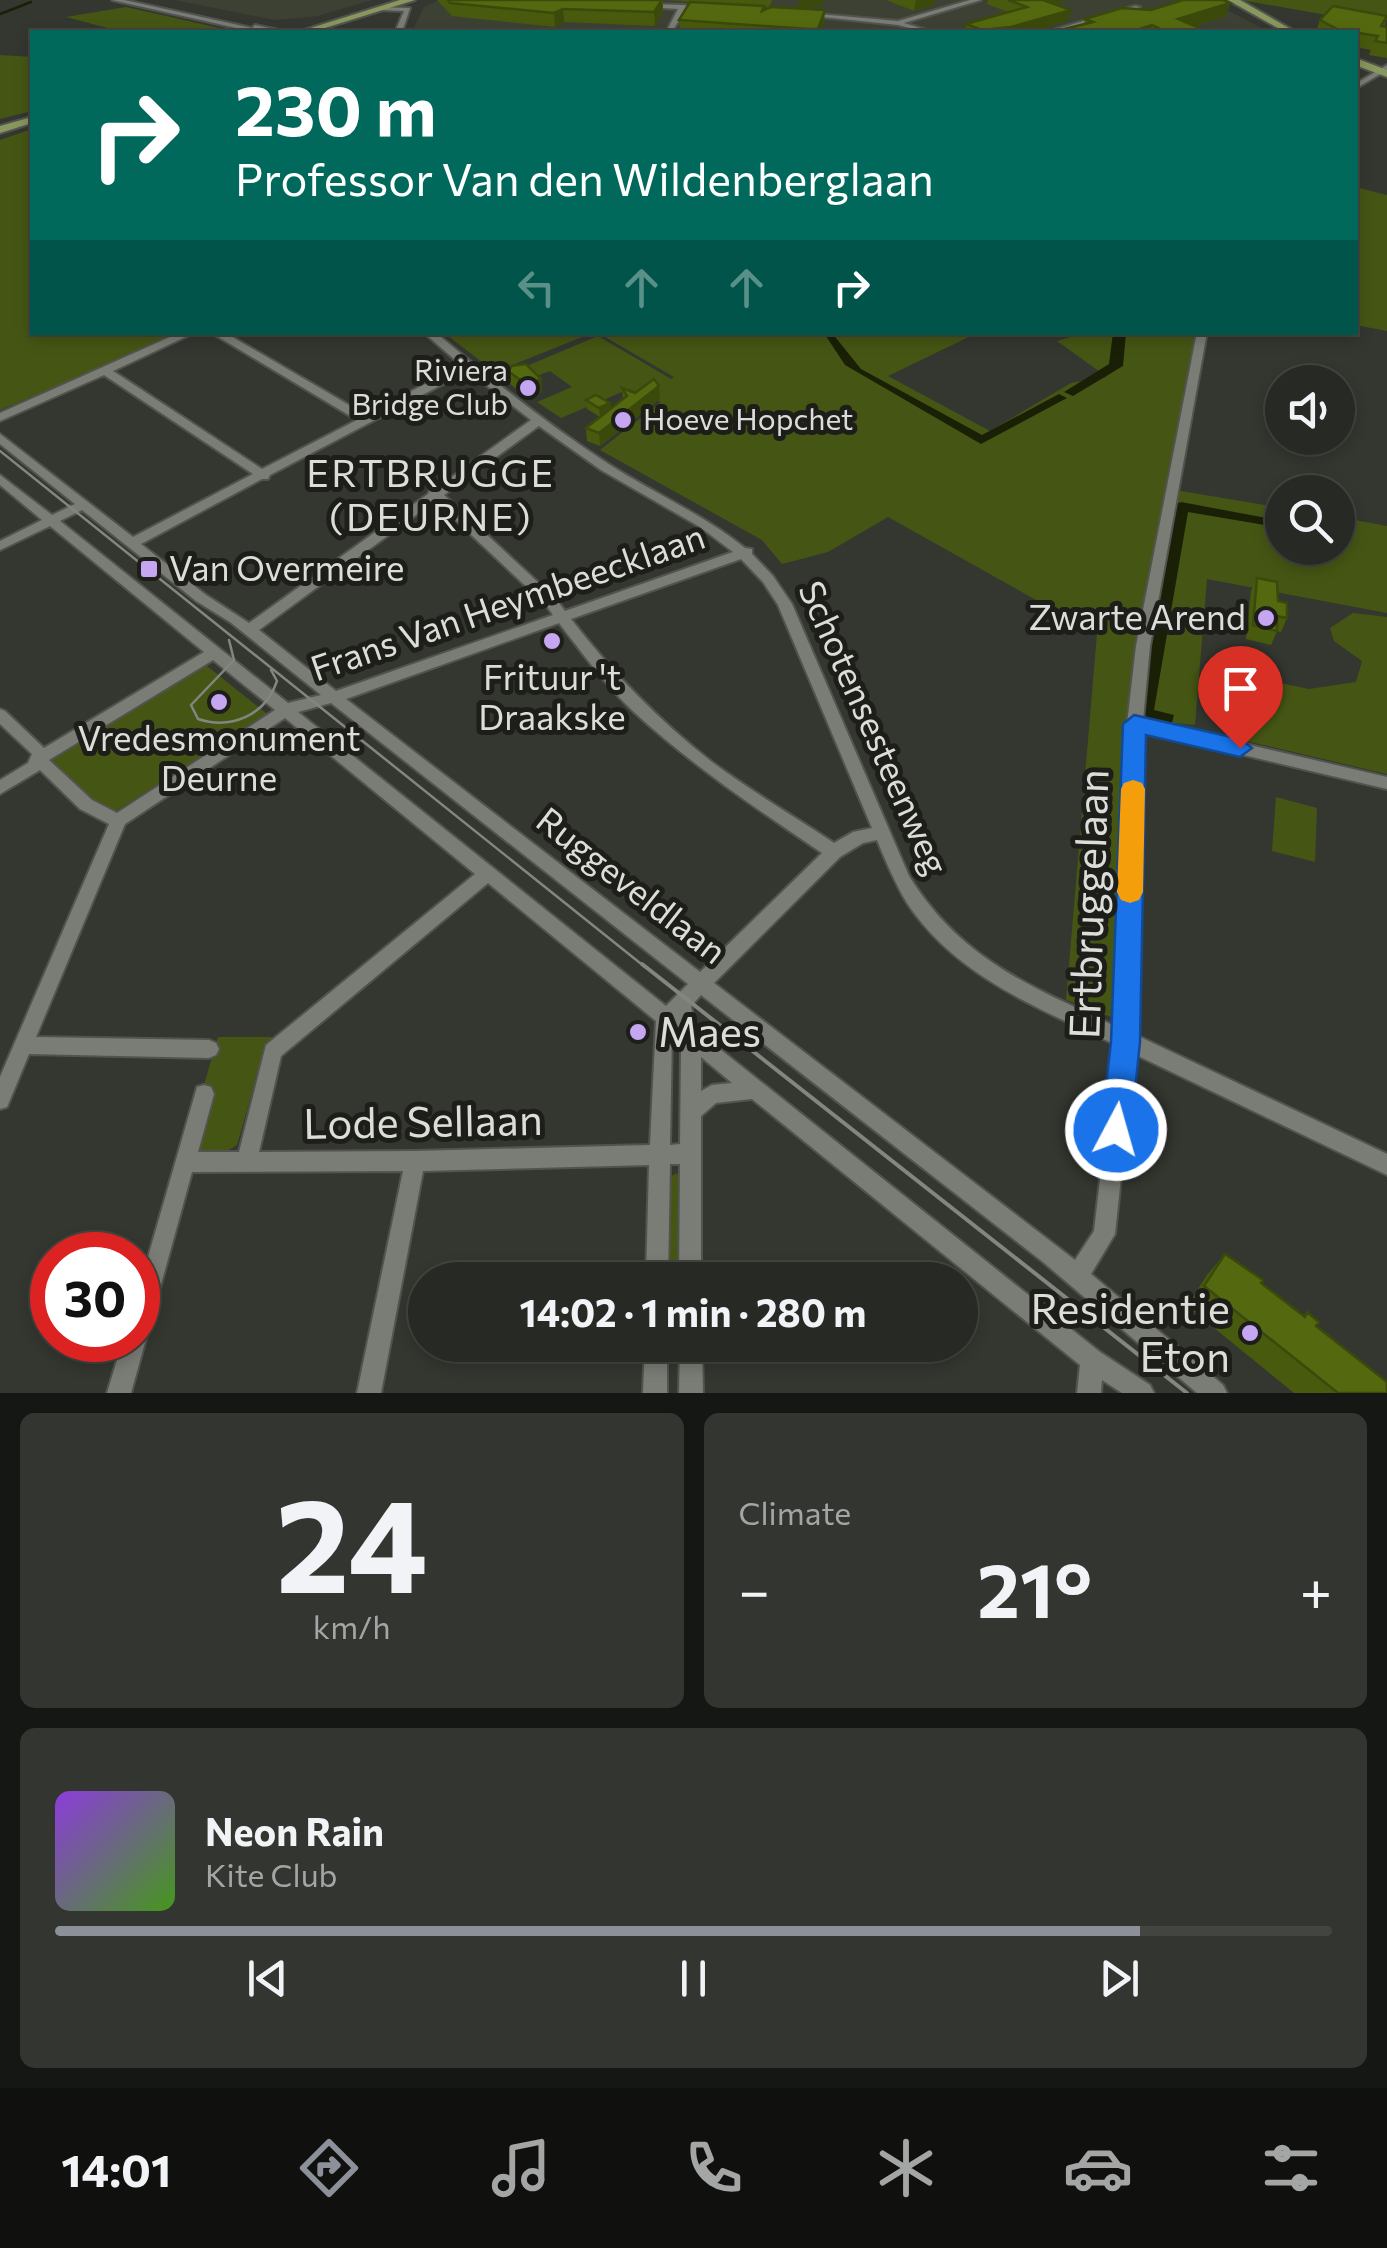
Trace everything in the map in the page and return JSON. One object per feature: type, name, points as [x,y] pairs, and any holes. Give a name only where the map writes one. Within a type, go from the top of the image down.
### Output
[{"type":"main road","points":[[293,30],[393,0]]},
{"type":"main road","points":[[308,30],[410,0]]},
{"type":"main road","points":[[1222,0],[1275,30]]},
{"type":"main road","points":[[1233,0],[1287,30]]},
{"type":"main road","points":[[1358,65],[1383,73]]},
{"type":"main road","points":[[0,128],[30,118]]},
{"type":"street","points":[[115,0],[252,30]]},
{"type":"street","points":[[898,22],[978,0]]},
{"type":"street","points":[[642,5],[722,10]]},
{"type":"street","points":[[1057,30],[1136,7]]},
{"type":"street","points":[[380,8],[408,10],[400,30]]},
{"type":"street","points":[[669,30],[683,8]]},
{"type":"street","points":[[799,14],[898,22],[924,30]]},
{"type":"street","points":[[221,24],[270,30]]},
{"type":"street","points":[[1358,86],[1383,73]]},
{"type":"street","points":[[0,417],[184,335]]},
{"type":"street","points":[[220,335],[368,422]]},
{"type":"street","name":"Schotensesteenweg","points":[[432,335],[538,420],[606,468],[716,530],[763,568],[786,604],[881,832],[917,906],[946,940],[982,970],[1387,1165]]},
{"type":"street","name":"Ertbruggelaan","points":[[1077,1276],[1104,1234],[1126,1042],[1134,724],[1143,646],[1201,335]]},
{"type":"street","points":[[134,542],[182,516],[227,502],[264,476],[416,400],[430,385],[468,366]]},
{"type":"street","points":[[106,370],[264,476]]},
{"type":"street","points":[[248,630],[538,420]]},
{"type":"street","name":"Ruggeveldlaan","points":[[0,438],[1077,1276],[1216,1393]]},
{"type":"street","points":[[0,478],[210,655],[288,709],[488,874],[674,1010],[691,1038],[754,1090],[1092,1360],[1142,1393]]},
{"type":"street","points":[[434,493],[552,602],[614,683],[708,768],[834,852]]},
{"type":"street","points":[[0,546],[84,504]]},
{"type":"street","name":"Frans Van Heymbeecklaan","points":[[119,820],[288,709],[334,697],[747,552]]},
{"type":"street","points":[[0,788],[210,655]]},
{"type":"street","points":[[0,714],[40,753],[36,763]]},
{"type":"street","points":[[1134,724],[1387,782]]},
{"type":"street","points":[[0,1100],[119,820],[106,820],[36,763]]},
{"type":"street","points":[[658,1262],[663,1027],[674,1010],[834,852],[859,837],[881,832]]},
{"type":"street","points":[[247,1161],[273,1051],[488,874]]},
{"type":"street","points":[[690,1262],[691,1038]]},
{"type":"street","points":[[23,1046],[209,1050]]},
{"type":"street","points":[[691,1112],[712,1094],[754,1090]]},
{"type":"street","points":[[160,1256],[204,1094]]},
{"type":"street","name":"Lode Sellaan","points":[[188,1162],[415,1162],[689,1154]]},
{"type":"street","points":[[369,1393],[415,1162]]},
{"type":"street","points":[[1088,1393],[1092,1360]]},
{"type":"street","points":[[118,1393],[127,1362]]},
{"type":"street","points":[[655,1393],[656,1362]]},
{"type":"street","points":[[690,1362],[691,1393]]},
{"type":"shaded area","points":[[175,0],[372,0],[317,16],[275,20]]},
{"type":"shaded area","points":[[439,0],[1208,0],[1265,30],[413,30],[424,7]]},
{"type":"shaded area","points":[[825,335],[834,335],[861,369],[982,435],[1059,394],[1067,398],[981,444],[845,365]]},
{"type":"shaded area","points":[[1113,335],[1126,335],[1123,366],[1073,396],[1064,392],[1109,364]]},
{"type":"shaded area","points":[[1176,504],[1265,518],[1265,525],[1188,512],[1154,710],[1174,715],[1171,726],[1144,718],[1140,711]]},
{"type":"green space","points":[[1241,0],[1387,0],[1387,20],[1381,19],[1378,24]]},
{"type":"green space","points":[[126,7],[228,30],[115,30],[66,17]]},
{"type":"green space","points":[[0,55],[30,57],[30,112],[0,119]]},
{"type":"green space","points":[[30,130],[30,335],[179,335],[0,410],[0,140]]},
{"type":"green space","points":[[1358,188],[1387,195],[1387,331],[1358,326]]},
{"type":"green space","points":[[447,335],[582,337],[495,372]]},
{"type":"green space","points":[[602,335],[973,335],[888,376],[990,431],[1071,383],[1107,377],[1057,341],[1077,335],[1200,335],[1169,489],[1265,505],[1265,565],[1355,565],[1355,520],[1387,526],[1387,613],[1207,579],[1195,725],[1131,719],[1122,850],[1119,1020],[1066,1000],[1097,634],[888,517],[828,552],[782,564],[762,540],[600,450],[661,402],[629,389],[561,418],[537,402],[572,387],[550,371],[534,377],[522,368],[598,336],[671,379],[674,377]]},
{"type":"green space","points":[[1353,613],[1387,617],[1387,774],[1242,740],[1233,722],[1238,691],[1255,678],[1309,689],[1356,682],[1362,661],[1334,641],[1330,628]]},
{"type":"green space","points":[[202,662],[267,714],[108,816],[47,757]]},
{"type":"green space","points":[[1276,797],[1317,808],[1315,862],[1272,851]]},
{"type":"green space","points":[[218,1037],[272,1037],[264,1051],[237,1145],[227,1151],[193,1151],[203,1088]]},
{"type":"green space","points":[[677,1173],[681,1184],[680,1262],[667,1262],[669,1177]]},
{"type":"building","points":[[448,0],[662,0],[654,12],[563,9],[554,13]]},
{"type":"building","points":[[1008,0],[1043,0],[1071,10],[1011,27],[982,30],[966,24],[1027,7]]},
{"type":"building","points":[[1183,0],[1230,3],[1178,19],[1204,30],[1163,30],[1152,25],[1136,30],[1060,30],[1093,22],[1085,19],[1122,8],[1151,10]]},
{"type":"building","points":[[690,2],[764,6],[762,11],[771,7],[825,10],[818,29],[679,20]]},
{"type":"building","points":[[1333,6],[1387,16],[1381,26],[1387,27],[1387,43],[1375,41],[1378,36],[1339,30],[1320,20]]},
{"type":"building","points":[[526,364],[541,379],[527,385],[508,371],[512,366]]},
{"type":"building","points":[[654,379],[659,386],[599,433],[586,428],[627,396],[622,388],[635,393]]},
{"type":"building","points":[[596,395],[610,403],[599,408],[586,400]]},
{"type":"building","points":[[1257,578],[1277,582],[1278,601],[1287,603],[1287,618],[1277,616],[1277,631],[1253,625]]},
{"type":"building","points":[[1225,1254],[1263,1280],[1261,1283],[1305,1317],[1307,1312],[1319,1322],[1316,1326],[1387,1382],[1387,1393],[1338,1393],[1204,1286]]},
{"type":"waterway","points":[[0,14],[31,2]]},
{"type":"tram line","points":[[0,451],[645,967]]},
{"type":"tram line","points":[[229,640],[234,660],[191,705],[198,719],[235,721],[256,711],[277,681],[271,670]]},
{"type":"tram line","points":[[642,964],[1187,1393]]},
{"type":"slow traffic","points":[[1130,892],[1133,789]]},
{"type":"place","name":"Riviera Bridge Club","points":[[528,388]]},
{"type":"place","name":"Hoeve Hopchet","points":[[623,420]]},
{"type":"place","name":"Van Overmeire","points":[[149,569]]},
{"type":"place","name":"Zwarte Arend","points":[[1266,618]]},
{"type":"place","name":"Frituur 't Draakske","points":[[552,641]]},
{"type":"place","name":"Vredesmonument Deurne","points":[[219,702]]},
{"type":"place","name":"Maes","points":[[638,1032]]},
{"type":"place","name":"Residentie Eton","points":[[1250,1333]]},
{"type":"district","name":"ERTBRUGGE (DEURNE)","points":[[431,496]]},
{"type":"route","points":[[1116,1130],[1126,1042],[1134,724],[1240,748]]}]
